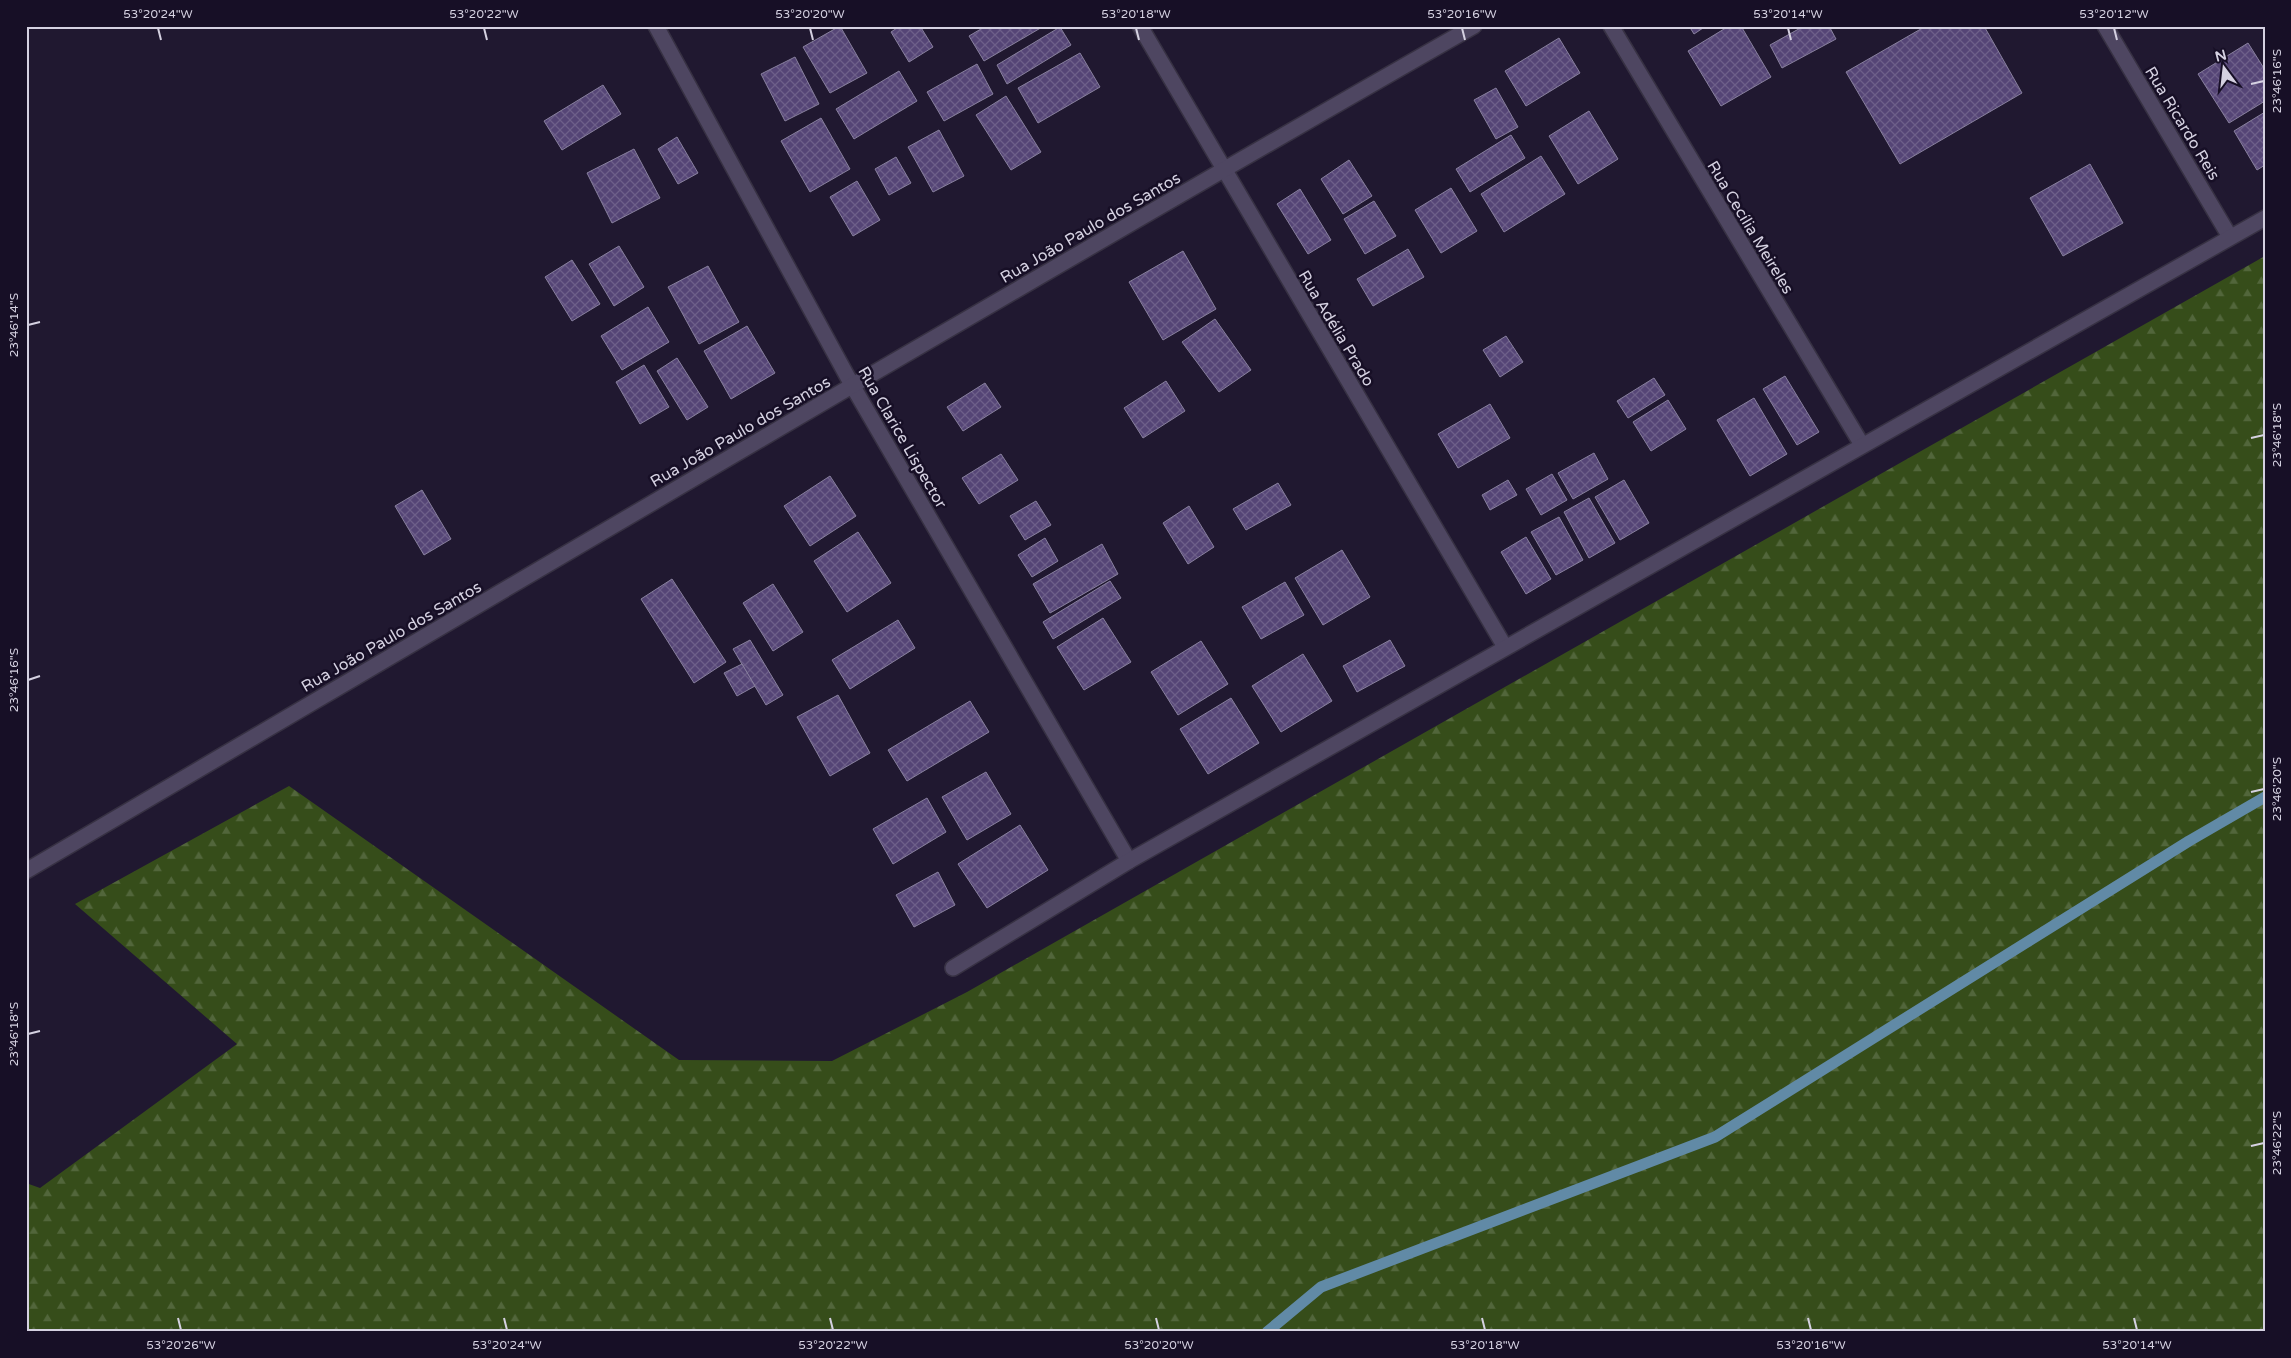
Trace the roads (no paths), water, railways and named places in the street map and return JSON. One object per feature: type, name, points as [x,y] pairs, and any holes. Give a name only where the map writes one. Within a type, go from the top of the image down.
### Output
[{"type":"street","name":"Rua Clarice Lispector","points":[[656,26],[852,385],[1129,861]]},
{"type":"street","name":"Rua Adélia Prado","points":[[1140,26],[1504,647]]},
{"type":"street","name":"Rua João Paulo dos Santos","points":[[26,871],[852,385],[1223,169],[1474,26]]},
{"type":"street","name":"Rua Cecília Meireles","points":[[1611,26],[1862,445]]},
{"type":"street","name":"Rua Ricardo Reis","points":[[2105,26],[2230,237]]},
{"type":"street","points":[[954,968],[1129,861],[1504,647],[2265,218]]},
{"type":"waterway","points":[[1267,1332],[1321,1287],[1715,1137],[2189,841],[2265,797]]}]
